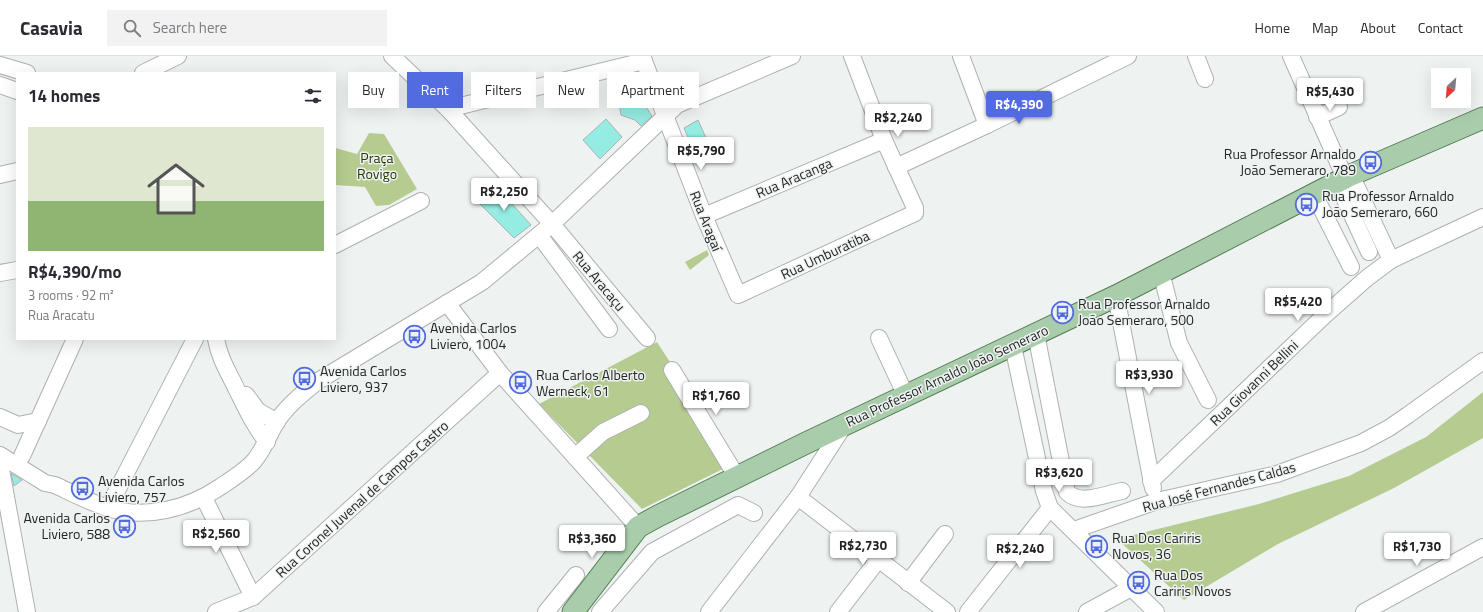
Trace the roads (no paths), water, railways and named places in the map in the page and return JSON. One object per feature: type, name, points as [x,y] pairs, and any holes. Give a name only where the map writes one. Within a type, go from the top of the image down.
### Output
[{"type":"main road","name":"Rua Professor Arnaldo João Semeraro","points":[[573,612],[638,527],[845,424],[1013,346],[1116,296],[1344,179],[1483,118]]},
{"type":"street","points":[[2,67],[18,56]]},
{"type":"street","points":[[145,72],[178,56]]},
{"type":"street","name":"Rua Aracaçu","points":[[392,56],[448,109],[552,224],[647,338]]},
{"type":"street","points":[[0,455],[45,483],[55,485],[108,508],[129,512],[150,512],[177,507],[204,498],[240,474],[254,461],[267,442],[277,422],[289,406],[318,381],[482,282],[552,224],[677,105],[792,56]]},
{"type":"street","points":[[852,56],[884,140],[896,167],[987,125],[1128,56]]},
{"type":"street","points":[[961,56],[987,125]]},
{"type":"street","points":[[1196,56],[1205,79]]},
{"type":"street","points":[[1291,56],[1344,179],[1369,252]]},
{"type":"street","points":[[448,109],[643,58]]},
{"type":"street","name":"Rua Aragaí","points":[[643,58],[704,216],[738,295]]},
{"type":"street","points":[[2,67],[23,72]]},
{"type":"street","points":[[0,85],[16,91]]},
{"type":"street","points":[[1317,117],[1339,107]]},
{"type":"street","name":"Rua Aracanga","points":[[704,216],[884,140]]},
{"type":"street","name":"Rua Umburatiba","points":[[738,295],[913,215],[915,208],[896,167]]},
{"type":"street","points":[[0,175],[16,171]]},
{"type":"street","points":[[1344,179],[1392,260]]},
{"type":"street","points":[[1314,194],[1351,267]]},
{"type":"street","points":[[336,244],[421,201]]},
{"type":"street","name":"Rua Giovanni Bellini","points":[[1151,481],[1325,315],[1367,278],[1392,260],[1483,217]]},
{"type":"street","points":[[539,235],[609,329]]},
{"type":"street","points":[[0,273],[16,270]]},
{"type":"street","points":[[1161,272],[1180,343],[1208,400]]},
{"type":"street","points":[[1116,296],[1156,501]]},
{"type":"street","points":[[447,303],[500,373],[638,527]]},
{"type":"street","points":[[1036,334],[1067,492],[1071,496],[1080,499],[1122,491]]},
{"type":"street","points":[[879,338],[906,396]]},
{"type":"street","points":[[22,456],[75,340]]},
{"type":"street","points":[[108,508],[194,340]]},
{"type":"street","points":[[216,340],[219,355],[237,388],[253,425],[267,442]]},
{"type":"street","points":[[1013,346],[1044,491],[1050,508],[1156,612]]},
{"type":"street","name":"Rua José Fernandes Caldas","points":[[1074,530],[1156,501],[1277,474],[1361,443],[1389,428],[1483,361]]},
{"type":"street","points":[[672,370],[737,477]]},
{"type":"street","name":"Rua Coronel Juvenal de Campos Castro","points":[[216,612],[252,597],[500,373]]},
{"type":"street","points":[[237,388],[247,396],[258,411],[267,418],[277,422]]},
{"type":"street","points":[[575,457],[603,432],[641,413]]},
{"type":"street","points":[[0,417],[18,425],[38,421]]},
{"type":"street","points":[[709,612],[798,497],[845,424]]},
{"type":"street","points":[[0,445],[22,456],[50,476],[55,485]]},
{"type":"street","points":[[0,464],[27,612]]},
{"type":"street","points":[[798,497],[947,612]]},
{"type":"street","points":[[204,498],[252,597]]},
{"type":"street","points":[[600,612],[652,552],[738,505],[744,506],[754,513]]},
{"type":"street","points":[[968,612],[1050,508]]},
{"type":"street","points":[[908,583],[945,534]]},
{"type":"street","points":[[1364,612],[1483,547]]},
{"type":"street","points":[[838,612],[878,560]]},
{"type":"street","points":[[546,612],[576,575]]},
{"type":"street","points":[[1087,612],[1131,588]]},
{"type":"place","name":"Rua Professor Arnaldo João Semeraro, 789","points":[[1371,162]]},
{"type":"place","name":"Rua Professor Arnaldo João Semeraro, 660","points":[[1307,204]]},
{"type":"place","name":"Rua Professor Arnaldo João Semeraro, 500","points":[[1062,312]]},
{"type":"place","name":"Avenida Carlos Liviero, 1004","points":[[415,336]]},
{"type":"place","name":"Avenida Carlos Liviero, 937","points":[[305,379]]},
{"type":"place","name":"Rua Carlos Alberto Werneck, 61","points":[[520,383]]},
{"type":"place","name":"Avenida Carlos Liviero, 757","points":[[83,489]]},
{"type":"place","name":"Avenida Carlos Liviero, 588","points":[[125,526]]},
{"type":"place","name":"Rua Dos Cariris Novos, 36","points":[[1097,546]]},
{"type":"place","name":"Rua Dos Cariris Novos","points":[[1139,583]]},
{"type":"park label","name":"Praça Rovigo","points":[[377,166]]}]
